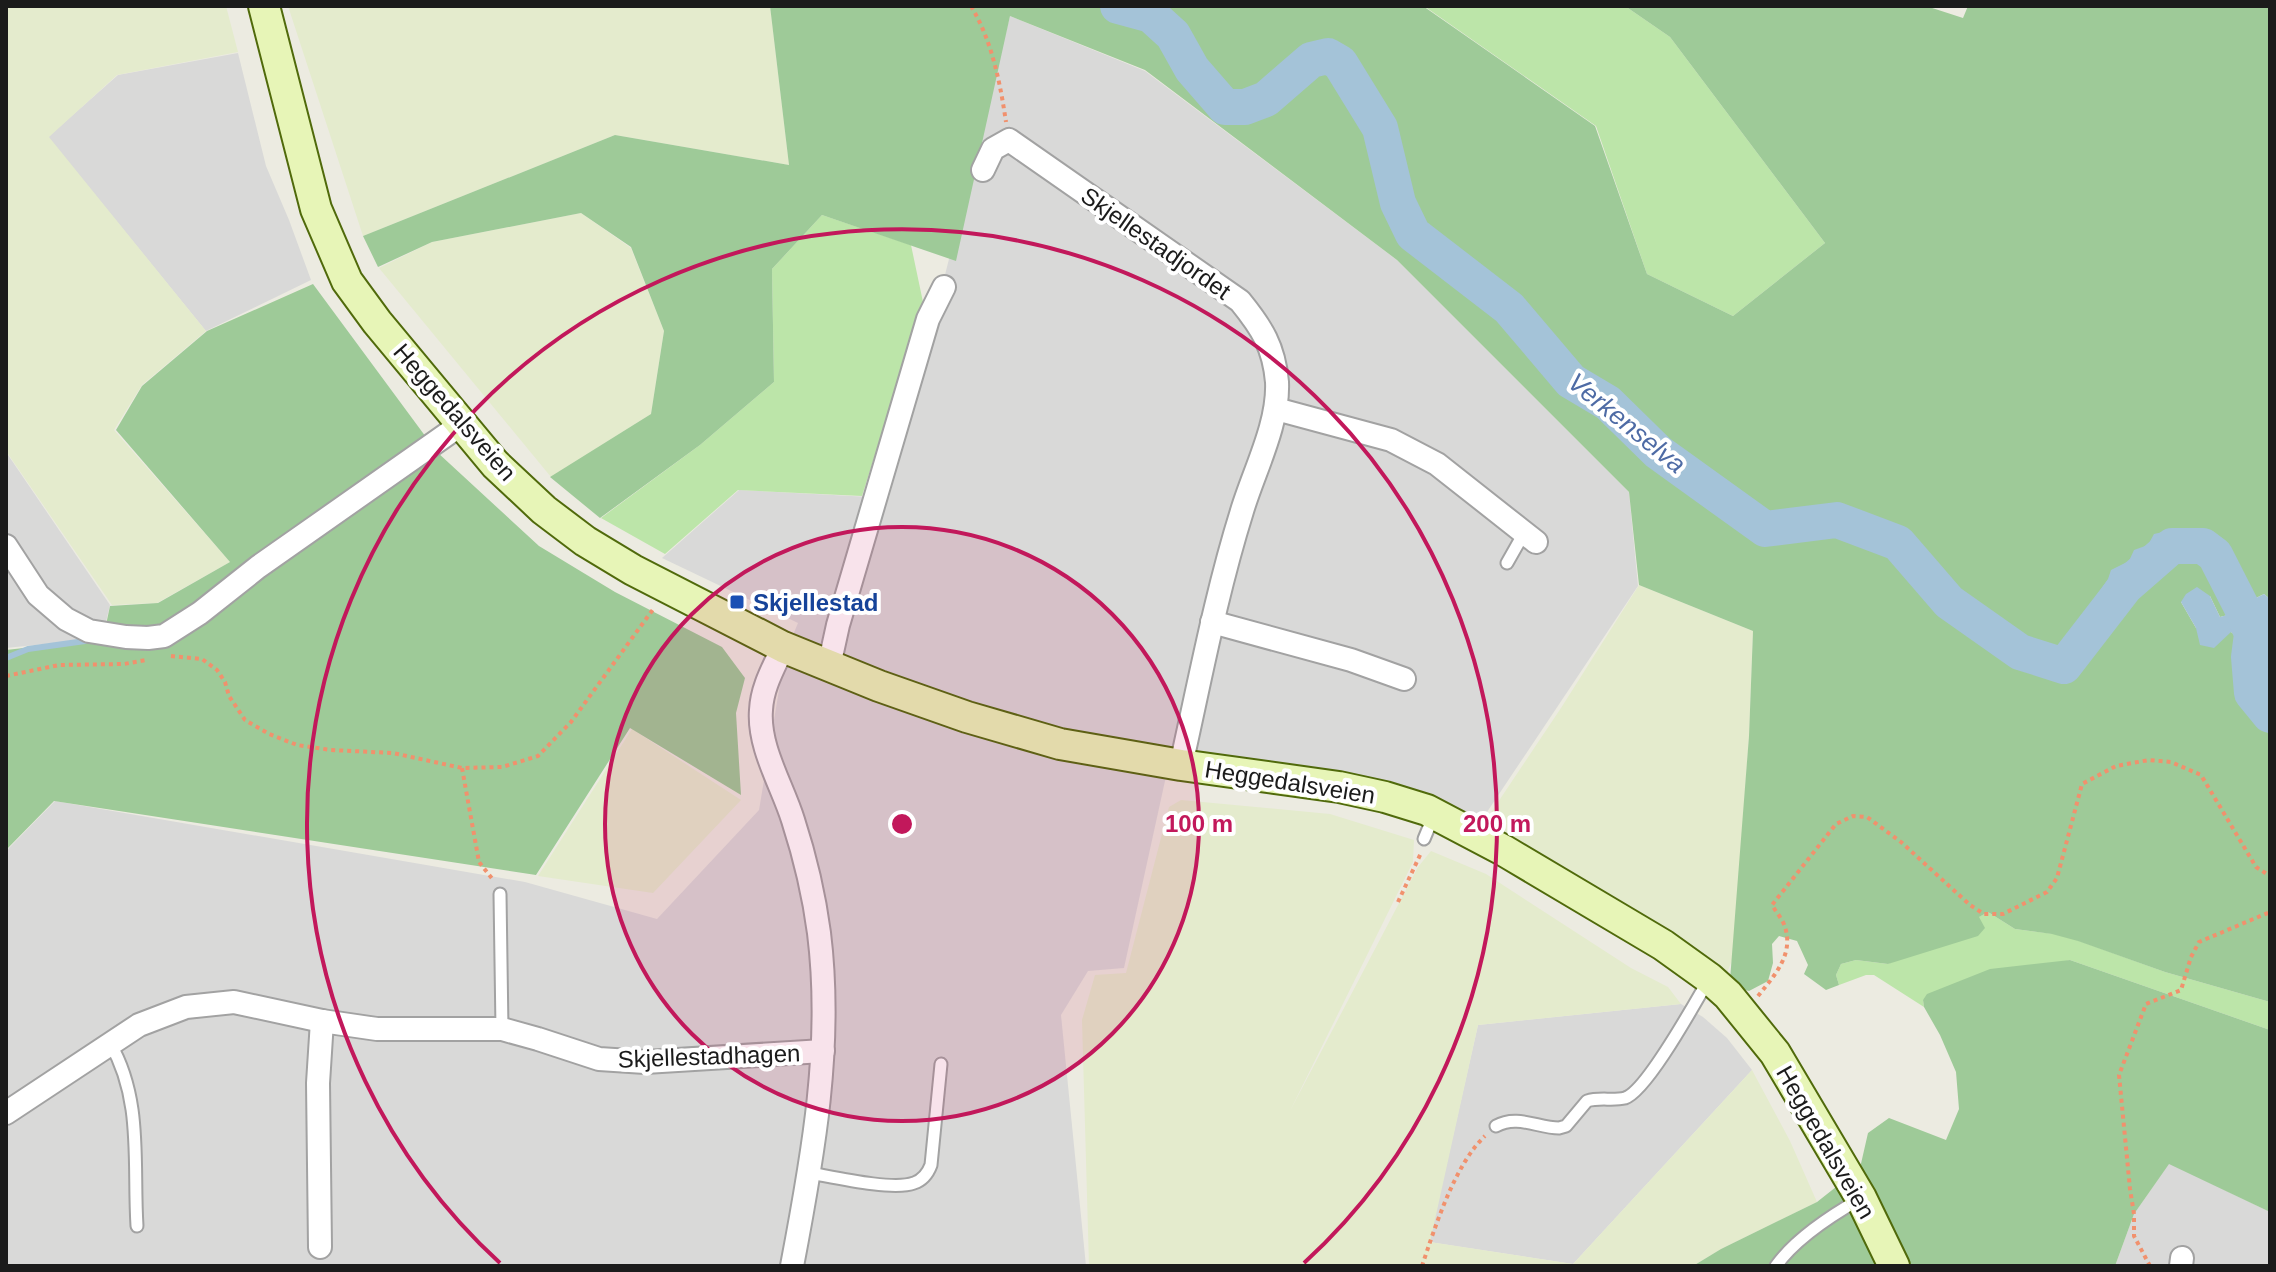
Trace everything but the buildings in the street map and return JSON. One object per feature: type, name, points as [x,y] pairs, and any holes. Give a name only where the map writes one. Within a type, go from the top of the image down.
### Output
[{"type":"main road","name":"Heggedalsveien","points":[[264,6],[316,209],[347,281],[377,322],[495,464],[544,510],[585,541],[633,570],[783,647],[967,717],[1060,744],[1339,787],[1385,797],[1429,827],[1503,850],[1663,945],[1709,978],[1744,1014],[1775,1053],[1861,1198],[1894,1266]]},
{"type":"street","points":[[983,170],[993,149],[1009,140]]},
{"type":"street","name":"Skjellestadjordet","points":[[1009,140],[1240,301],[1269,341],[1275,363],[1276,409],[1242,512],[1212,622],[1181,765]]},
{"type":"street","points":[[829,666],[838,625],[928,319],[944,287]]},
{"type":"street","points":[[1276,409],[1391,440],[1437,464],[1530,538]]},
{"type":"street","points":[[6,546],[38,595],[66,619],[89,631],[126,637],[164,636],[463,423]]},
{"type":"street","points":[[1212,622],[1351,660],[1404,679]]},
{"type":"street","points":[[783,647],[766,686],[761,723],[807,870],[819,933],[823,1001],[823,1051],[810,1173],[792,1266]]},
{"type":"street","name":"Skjellestadhagen","points":[[6,1113],[139,1025],[186,1007],[234,1002],[377,1029],[502,1029],[599,1059],[645,1062],[823,1051]]},
{"type":"street","points":[[320,1247],[318,1083],[322,1021]]},
{"type":"lane","points":[[1507,563],[1530,538]]},
{"type":"lane","points":[[500,894],[502,1029]]},
{"type":"lane","points":[[1496,1126],[1504,1121],[1515,1121],[1559,1128],[1566,1126],[1587,1101],[1625,1098],[1634,1093],[1655,1066],[1709,978]]},
{"type":"lane","points":[[109,1042],[127,1080],[132,1101],[136,1132],[134,1186],[137,1226]]},
{"type":"lane","points":[[810,1173],[895,1186],[919,1181],[931,1165],[941,1064]]},
{"type":"lane","points":[[1776,1266],[1785,1253],[1861,1198]]},
{"type":"path","points":[[971,6],[982,24],[1001,86],[1009,140]]},
{"type":"path","points":[[164,656],[202,659],[217,670],[245,720],[297,745],[393,753],[462,768],[502,767],[538,756],[571,722],[653,609]]},
{"type":"path","points":[[6,676],[59,665],[124,664],[154,658]]},
{"type":"path","points":[[1744,1014],[1777,972],[1787,953],[1786,928],[1772,905],[1836,824],[1853,816],[1867,817],[1901,842],[1970,905],[1984,914],[2003,914],[2047,892],[2057,878],[2082,784],[2116,766],[2149,760],[2171,762],[2201,775],[2256,867],[2270,876]]},
{"type":"path","points":[[462,768],[479,862],[492,876],[500,894]]},
{"type":"path","points":[[1398,902],[1419,860],[1429,827]]},
{"type":"path","points":[[2150,1266],[2134,1236],[2119,1075],[2146,1004],[2181,990],[2199,942],[2270,912]]},
{"type":"path","points":[[1422,1266],[1458,1175],[1478,1143],[1496,1126]]},
{"type":"shaded area","name":"Skjellestad","points":[[1010,16],[1145,71],[1397,260],[1629,492],[1638,586],[1479,824],[1172,749],[1124,968],[1088,971],[1061,1015],[1086,1266],[6,1266],[6,851],[55,801],[525,882],[657,919],[759,810],[785,654],[798,623],[662,558],[739,490],[889,498]]},
{"type":"shaded area","points":[[238,53],[266,166],[311,280],[206,331],[48,137],[118,75]]},
{"type":"shaded area","points":[[6,452],[110,605],[102,638],[6,648]]},
{"type":"shaded area","points":[[1681,1004],[1703,1017],[1727,1038],[1752,1070],[1573,1264],[1429,1242],[1478,1025]]},
{"type":"shaded area","points":[[2169,1163],[2270,1212],[2270,1266],[2115,1266],[2134,1214]]},
{"type":"green space","points":[[6,6],[226,6],[238,52],[117,75],[49,137],[206,331],[142,385],[114,430],[230,562],[157,603],[112,605],[6,451]]},
{"type":"green space","points":[[288,6],[770,6],[789,165],[615,135],[363,236]]},
{"type":"green space","points":[[770,6],[1423,6],[1595,126],[1647,274],[1733,316],[1825,243],[1670,37],[1625,6],[1926,6],[1963,18],[1968,6],[2270,6],[2270,599],[2264,594],[2250,601],[2235,585],[2222,586],[2228,615],[2220,617],[2210,596],[2181,602],[2196,628],[2231,632],[2239,638],[2244,671],[2234,690],[2244,698],[2270,682],[2270,1002],[2165,972],[2078,941],[2015,929],[1988,912],[1979,917],[1985,928],[1978,936],[1888,964],[1856,960],[1841,964],[1836,975],[1839,985],[1826,990],[1804,974],[1808,965],[1797,941],[1779,936],[1772,944],[1773,963],[1768,981],[1749,991],[1733,987],[1730,980],[1749,736],[1753,631],[1639,585],[1629,492],[1397,260],[1145,70],[1010,16],[956,261],[822,215],[772,269],[774,382],[700,445],[600,518],[550,477],[651,414],[664,331],[631,247],[581,213],[432,242],[378,267],[363,236],[615,135],[789,165]]},
{"type":"green space","points":[[1424,6],[1625,6],[1670,37],[1825,243],[1733,316],[1647,274],[1596,126]]},
{"type":"green space","points":[[581,213],[631,248],[664,331],[651,414],[551,477],[379,268],[432,242]]},
{"type":"green space","points":[[822,215],[911,245],[923,302],[862,496],[738,490],[665,554],[601,518],[700,445],[774,382],[772,269]]},
{"type":"green space","points":[[313,284],[437,452],[539,546],[615,592],[722,647],[745,678],[736,713],[741,795],[630,728],[536,875],[54,801],[6,850],[6,650],[103,639],[110,606],[158,603],[230,562],[116,430],[142,386],[207,331]]},
{"type":"green space","points":[[1639,585],[1753,631],[1749,736],[1733,958],[1726,975],[1574,873],[1484,823]]},
{"type":"green space","points":[[632,729],[741,800],[653,893],[538,876]]},
{"type":"green space","points":[[1181,800],[1330,814],[1414,840],[1413,862],[1290,1111],[1418,867],[1431,851],[1486,874],[1631,968],[1668,987],[1681,1004],[1478,1025],[1430,1242],[1573,1264],[1752,1070],[1790,1141],[1817,1202],[1693,1266],[1089,1266],[1082,1020],[1095,975],[1126,973],[1169,807]]},
{"type":"green space","points":[[1988,912],[2015,929],[2063,935],[2165,972],[2270,1002],[2270,1030],[2070,960],[1923,1000],[1924,1007],[1874,975],[1839,985],[1836,975],[1841,964],[1856,960],[1888,964]]},
{"type":"green space","points":[[2070,960],[2270,1030],[2270,1212],[2169,1164],[2134,1214],[2115,1266],[1693,1266],[1817,1202],[1860,1168],[1868,1133],[1889,1118],[1946,1140],[1959,1109],[1956,1072],[1924,1007],[1923,1000],[1927,994],[1990,969]]},
{"type":"water","points":[[2167,531],[2198,536],[2203,546],[2198,557],[2185,557],[2166,568],[2155,582],[2127,603],[2102,629],[2092,628],[2087,623],[2092,602],[2111,570],[2129,561],[2134,550],[2148,545],[2154,534]]},
{"type":"water","points":[[2222,585],[2235,585],[2250,601],[2264,594],[2270,599],[2270,682],[2244,698],[2234,690],[2244,671],[2239,638],[2231,632],[2214,648],[2200,645],[2196,628],[2181,602],[2186,594],[2197,587],[2210,596],[2220,617],[2227,615]]},
{"type":"waterway","name":"Verkenselva","points":[[1118,6],[1151,15],[1173,35],[1192,69],[1225,107],[1245,107],[1266,99],[1311,60],[1328,56],[1340,63],[1380,128],[1398,203],[1413,234],[1509,308],[1571,381],[1608,403],[1658,452],[1765,529],[1837,520],[1898,543],[1949,602],[2020,652],[2064,666],[2125,587],[2172,546],[2203,546],[2215,555],[2241,606],[2252,634],[2249,657],[2252,693],[2270,715]]},
{"type":"waterway","points":[[6,658],[28,649],[85,641]]},
{"type":"place","name":"Skjellestad","points":[[737,602]]}]
